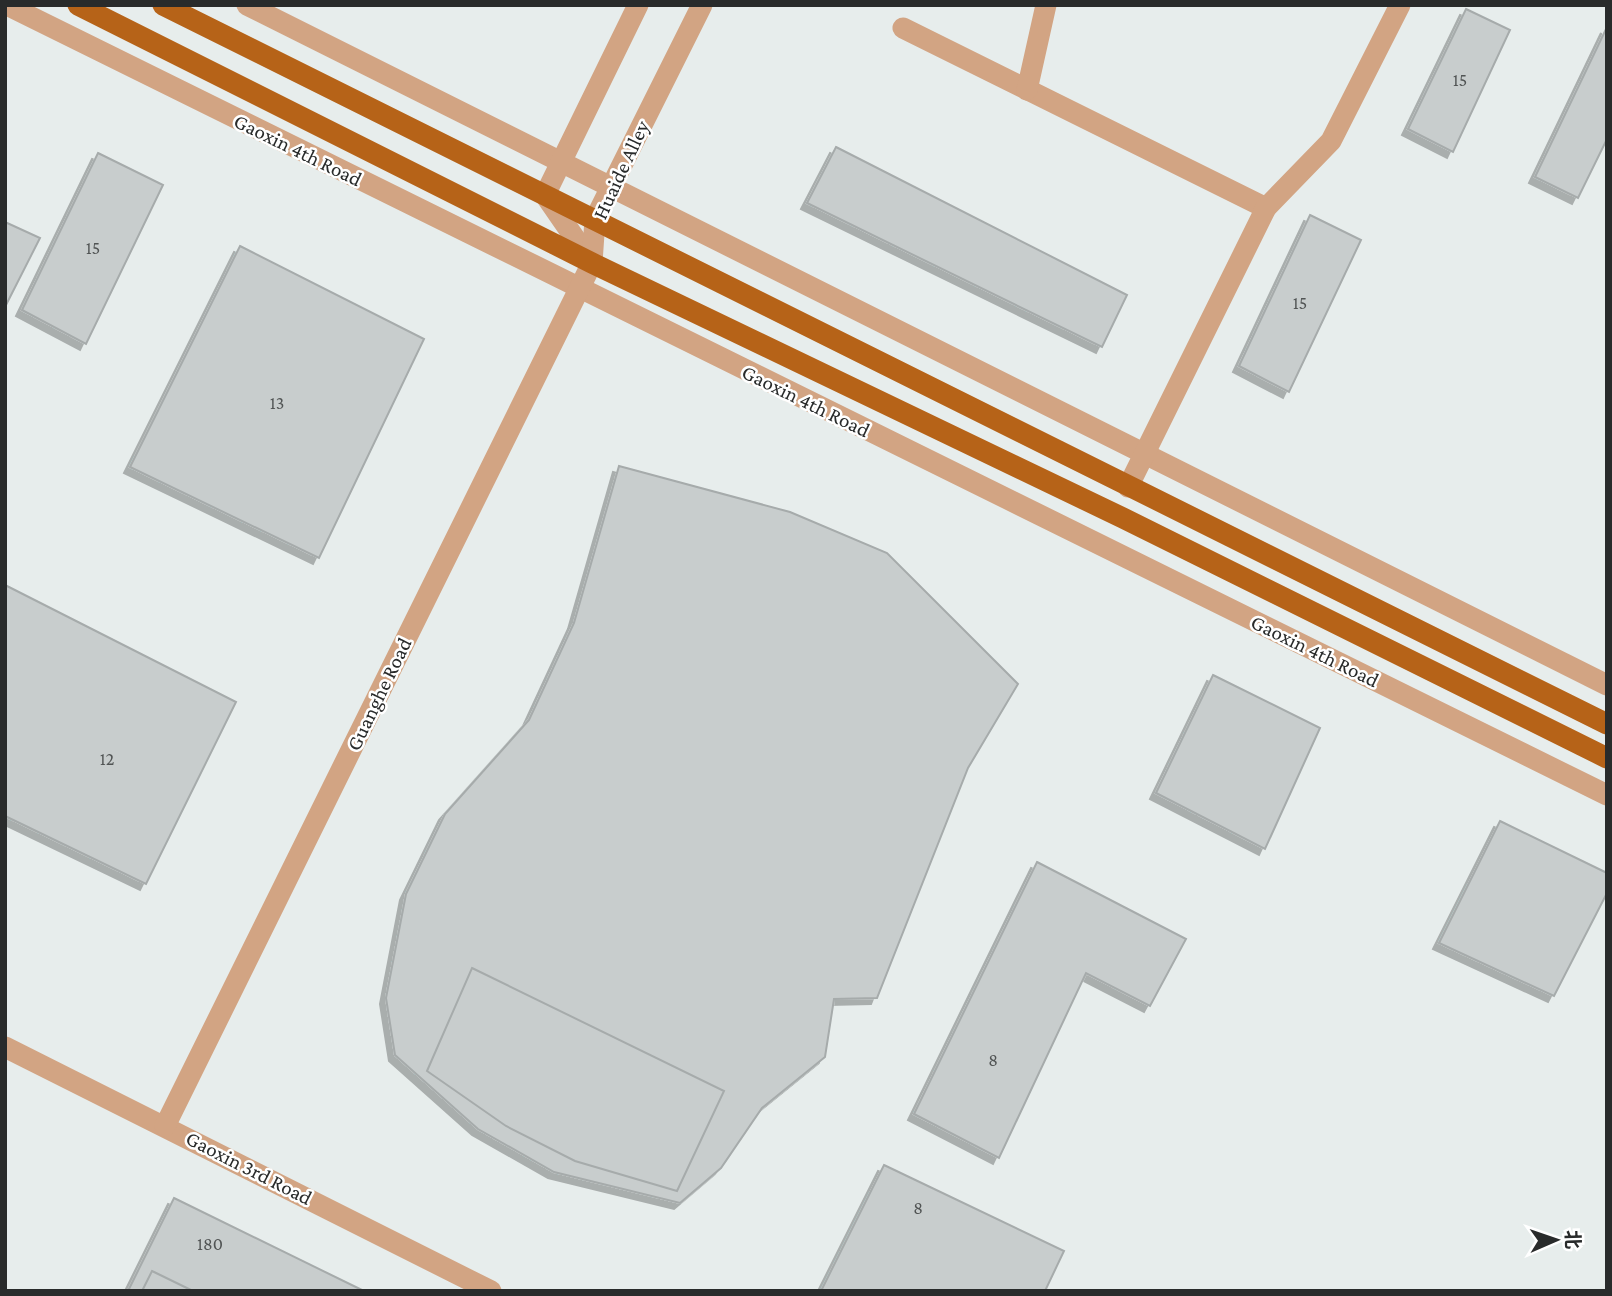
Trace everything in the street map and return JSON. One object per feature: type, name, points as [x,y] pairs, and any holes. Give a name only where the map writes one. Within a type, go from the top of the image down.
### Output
[{"type":"main road","name":"Gaoxin 4th Road","points":[[78,5],[592,262],[1111,512],[1607,758]]},
{"type":"main road","points":[[163,5],[1607,724]]},
{"type":"street","name":"Gaoxin 4th Road","points":[[7,5],[1607,795]]},
{"type":"street","points":[[247,5],[1607,685]]},
{"type":"street","points":[[545,195],[638,5]]},
{"type":"street","name":"Huaide Alley","points":[[592,262],[595,219],[702,5]]},
{"type":"street","points":[[1027,90],[1046,5]]},
{"type":"street","points":[[1128,487],[1266,208],[1331,141],[1400,5]]},
{"type":"street","points":[[903,28],[1266,208]]},
{"type":"street","name":"Huaide Alley","points":[[545,195],[592,262]]},
{"type":"street","name":"Guanghe Road","points":[[165,1126],[592,262]]},
{"type":"street","name":"Gaoxin 3rd Road","points":[[5,1047],[491,1291]]},
{"type":"building","points":[[1466,9],[1510,30],[1453,152],[1408,129]]},
{"type":"building","points":[[1607,27],[1607,139],[1578,198],[1535,177]]},
{"type":"building","points":[[836,147],[1127,295],[1102,347],[807,203]]},
{"type":"building","points":[[98,153],[163,185],[86,344],[22,310]]},
{"type":"building","points":[[1310,215],[1361,240],[1289,392],[1239,366]]},
{"type":"building","points":[[5,222],[40,238],[5,307]]},
{"type":"building","points":[[240,246],[424,339],[319,558],[130,467]]},
{"type":"building","points":[[619,466],[790,512],[887,553],[1018,684],[968,768],[877,998],[834,999],[825,1057],[762,1108],[721,1168],[680,1203],[554,1172],[478,1129],[395,1055],[386,998],[406,894],[445,814],[529,720],[574,623]]},
{"type":"building","points":[[5,585],[236,702],[146,884],[5,816]]},
{"type":"building","points":[[1213,675],[1320,728],[1265,849],[1156,793]]},
{"type":"building","points":[[1500,821],[1607,873],[1607,893],[1554,996],[1439,943]]},
{"type":"building","points":[[1037,862],[1186,939],[1150,1006],[1086,973],[999,1158],[914,1114]]},
{"type":"building","points":[[472,968],[724,1091],[677,1191],[575,1161],[506,1126],[427,1071]]},
{"type":"building","points":[[884,1165],[1064,1251],[1045,1291],[821,1291]]},
{"type":"building","points":[[174,1198],[364,1291],[128,1291]]},
{"type":"building","points":[[152,1271],[193,1291],[142,1291]]}]
